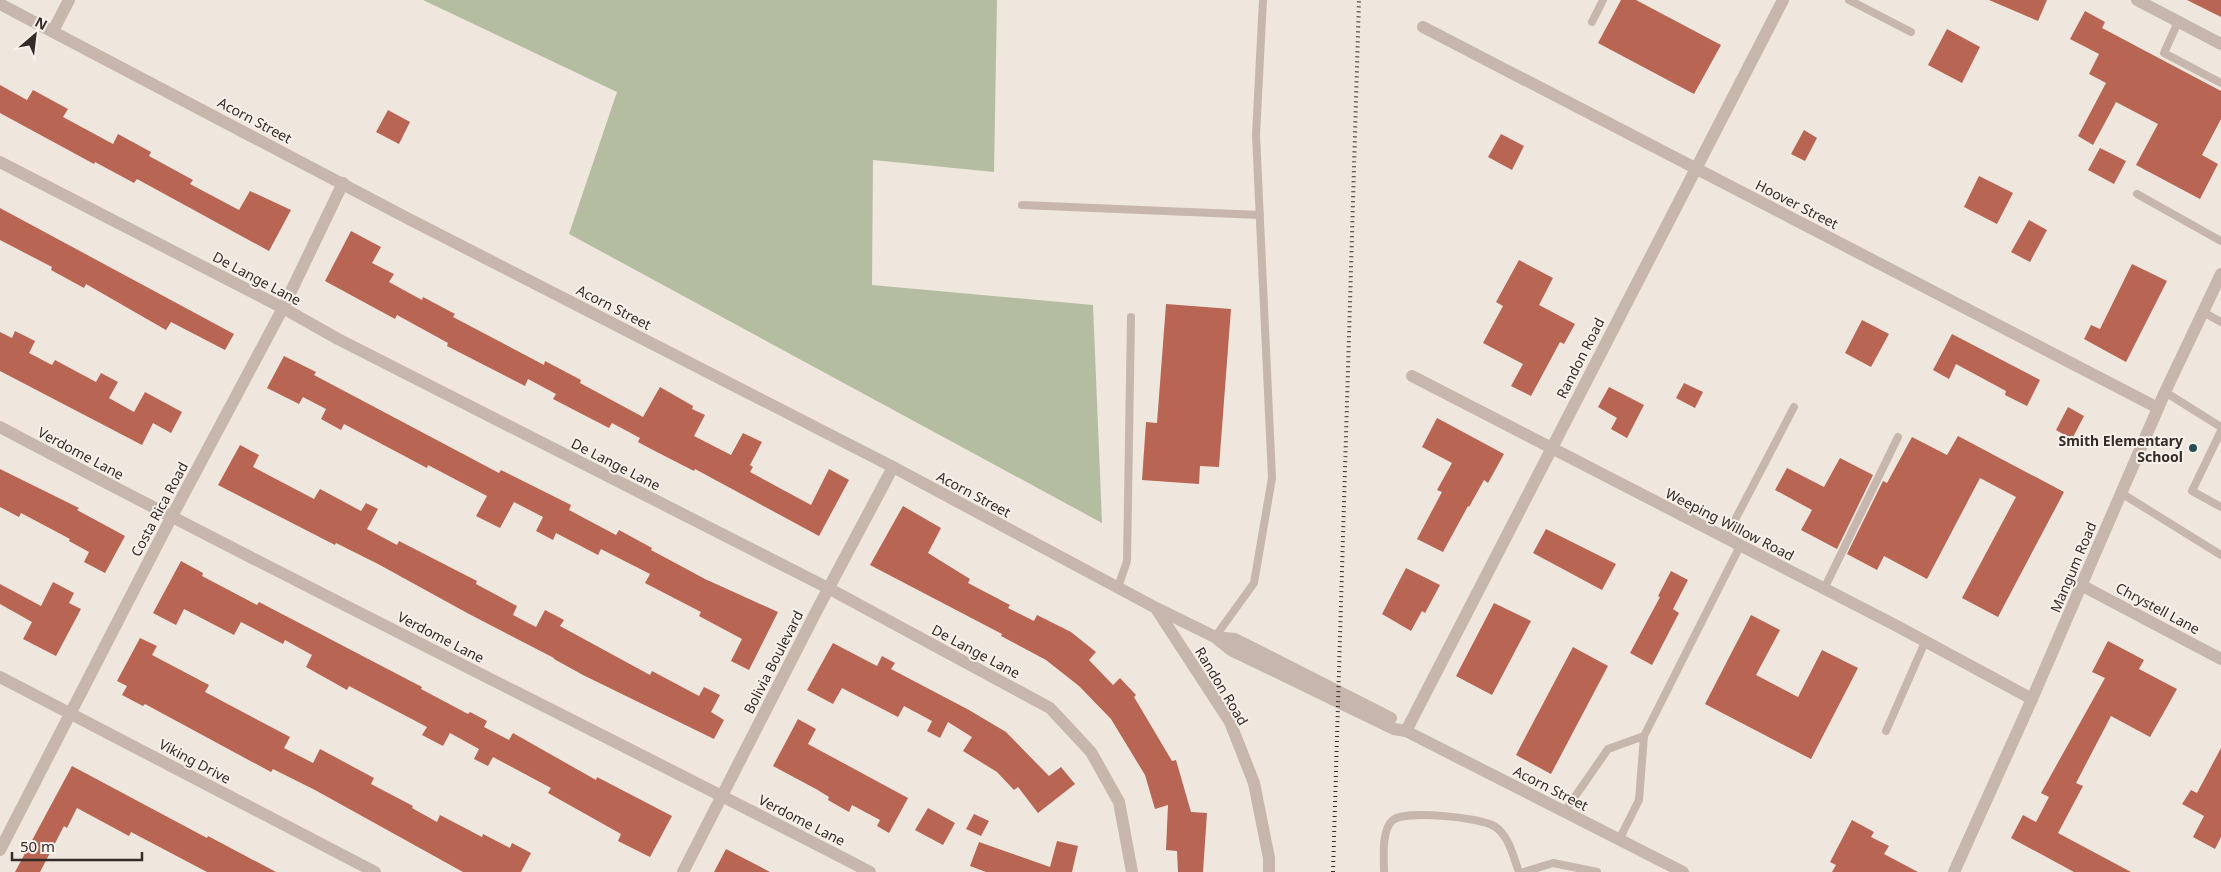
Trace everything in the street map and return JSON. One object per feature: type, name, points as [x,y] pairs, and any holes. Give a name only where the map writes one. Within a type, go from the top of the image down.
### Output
[{"type":"street","points":[[52,31],[69,0]]},
{"type":"street","name":"Randon Road","points":[[1406,731],[1783,0]]},
{"type":"street","points":[[2137,0],[2221,44]]},
{"type":"street","name":"Acorn Street","points":[[0,4],[416,222],[893,467],[1156,608],[1214,637],[1231,650],[1394,729],[1406,731],[1683,872]]},
{"type":"street","name":"Hoover Street","points":[[1423,27],[2158,408]]},
{"type":"street","name":"De Lange Lane","points":[[0,162],[283,308],[338,339],[828,588],[1050,708],[1091,752],[1119,802],[1132,872]]},
{"type":"street","name":"Costa Rica Road","points":[[0,850],[171,518],[283,308],[343,183]]},
{"type":"street","name":"Mangum Road","points":[[1954,872],[2032,700],[2165,392],[2221,274]]},
{"type":"street","name":"Weeping Willow Road","points":[[1412,376],[1824,589],[2032,700]]},
{"type":"street","name":"Verdome Lane","points":[[0,427],[171,518],[722,795],[870,872]]},
{"type":"street","name":"Bolivia Boulevard","points":[[683,872],[828,588],[893,467]]},
{"type":"street","name":"Chrystell Lane","points":[[2081,585],[2221,659]]},
{"type":"street","name":"Randon Road","points":[[1156,608],[1230,722],[1254,783],[1269,858],[1269,872]]},
{"type":"street","name":"Viking Drive","points":[[0,677],[375,872]]},
{"type":"lane","points":[[1214,637],[1254,583],[1272,478],[1256,135],[1263,0]]},
{"type":"lane","points":[[1592,22],[1603,0]]},
{"type":"lane","points":[[1848,0],[1911,32]]},
{"type":"lane","points":[[2178,22],[2164,53],[2221,83]]},
{"type":"lane","points":[[2137,194],[2221,241]]},
{"type":"lane","points":[[1022,205],[1260,215]]},
{"type":"lane","points":[[2203,312],[2221,322]]},
{"type":"lane","points":[[1118,587],[1127,561],[1131,317]]},
{"type":"lane","points":[[2165,392],[2221,427]]},
{"type":"lane","points":[[1725,538],[1794,407]]},
{"type":"lane","points":[[2221,431],[2218,443],[2192,490],[2221,507]]},
{"type":"lane","points":[[1824,589],[1898,438]]},
{"type":"lane","points":[[2121,493],[2221,555]]},
{"type":"lane","points":[[1620,840],[1640,800],[1644,736],[1740,546]]},
{"type":"lane","points":[[1886,731],[1925,642]]},
{"type":"lane","points":[[1565,811],[1608,749],[1644,736]]},
{"type":"lane","points":[[1384,872],[1387,831],[1392,821],[1402,816],[1461,817],[1494,826],[1506,838],[1519,872]]},
{"type":"lane","points":[[1524,872],[1553,863],[1597,872]]},
{"type":"green space","points":[[423,0],[997,0],[994,172],[873,160],[872,285],[1093,305],[1102,523],[569,234],[617,92]]},
{"type":"building","points":[[1621,0],[1636,0],[1721,45],[1694,94],[1598,43]]},
{"type":"building","points":[[1989,0],[2047,0],[2038,21]]},
{"type":"building","points":[[2187,0],[2221,0],[2221,17]]},
{"type":"building","points":[[2085,11],[2105,22],[2102,28],[2221,91],[2221,119],[2202,155],[2218,164],[2200,199],[2136,165],[2158,124],[2116,102],[2093,145],[2078,136],[2106,83],[2089,74],[2099,54],[2070,39]]},
{"type":"building","points":[[1947,29],[1980,47],[1962,83],[1928,65]]},
{"type":"building","points":[[0,85],[27,100],[33,90],[68,109],[63,117],[113,144],[118,134],[151,152],[149,156],[193,180],[190,184],[239,210],[250,191],[291,210],[269,251],[137,179],[134,183],[95,162],[94,164],[0,113]]},
{"type":"building","points":[[388,110],[410,122],[399,144],[376,132]]},
{"type":"building","points":[[1804,130],[1817,138],[1805,161],[1791,154]]},
{"type":"building","points":[[1501,134],[1524,146],[1512,170],[1488,157]]},
{"type":"building","points":[[2100,148],[2126,161],[2114,184],[2088,170]]},
{"type":"building","points":[[1979,176],[2013,193],[1997,224],[1964,207]]},
{"type":"building","points":[[0,208],[234,334],[225,350],[171,322],[166,330],[86,284],[84,288],[51,270],[52,267],[0,240]]},
{"type":"building","points":[[2029,220],[2047,230],[2030,262],[2011,252]]},
{"type":"building","points":[[351,231],[381,247],[372,263],[394,274],[389,282],[422,300],[423,297],[455,314],[453,317],[544,365],[545,361],[581,380],[580,383],[643,417],[660,387],[693,406],[692,409],[705,415],[694,436],[731,455],[743,433],[762,442],[750,465],[753,467],[750,472],[811,505],[829,469],[849,480],[819,536],[695,469],[694,471],[638,442],[640,438],[612,423],[609,428],[553,399],[556,394],[528,379],[525,386],[447,346],[448,343],[397,315],[395,319],[325,281]]},
{"type":"building","points":[[1519,260],[1553,278],[1539,305],[1575,324],[1564,344],[1560,342],[1531,396],[1511,386],[1523,364],[1483,343],[1503,306],[1496,302]]},
{"type":"building","points":[[2132,264],[2167,281],[2126,362],[2084,339],[2091,325],[2100,329]]},
{"type":"building","points":[[1166,304],[1231,309],[1219,467],[1200,466],[1199,484],[1142,480],[1146,422],[1157,423]]},
{"type":"building","points":[[1862,320],[1889,334],[1871,367],[1845,353]]},
{"type":"building","points":[[15,331],[35,341],[29,353],[52,365],[55,360],[96,382],[101,373],[118,382],[109,398],[134,412],[145,392],[182,412],[171,433],[153,423],[142,445],[0,371],[0,332],[12,338]]},
{"type":"building","points":[[1952,334],[2040,380],[2027,406],[2005,395],[2006,391],[1956,364],[1949,379],[1933,370]]},
{"type":"building","points":[[284,356],[316,372],[314,375],[499,473],[501,470],[571,505],[569,510],[616,535],[619,530],[652,548],[651,550],[705,579],[778,612],[749,670],[731,661],[742,639],[699,616],[701,612],[645,583],[650,574],[601,549],[598,555],[556,533],[553,540],[536,531],[543,517],[514,502],[500,528],[476,516],[487,496],[428,465],[427,468],[344,424],[341,430],[321,419],[326,409],[303,397],[299,404],[267,388]]},
{"type":"building","points":[[1684,383],[1703,392],[1695,408],[1676,398]]},
{"type":"building","points":[[1609,387],[1644,405],[1627,438],[1611,429],[1617,418],[1598,407]]},
{"type":"building","points":[[2068,407],[2084,416],[2072,439],[2056,430]]},
{"type":"building","points":[[1437,418],[1504,454],[1488,483],[1484,480],[1443,552],[1417,539],[1442,492],[1437,490],[1452,463],[1422,447]]},
{"type":"building","points":[[1958,436],[2064,492],[1998,617],[1962,598],[2016,497],[1980,478],[1927,579],[1884,556],[1877,570],[1847,554],[1883,481],[1887,483],[1912,437],[1947,455]]},
{"type":"building","points":[[240,445],[259,455],[253,467],[314,499],[320,489],[361,511],[366,503],[378,509],[367,529],[397,545],[399,541],[477,581],[476,584],[517,606],[513,615],[536,627],[545,610],[564,620],[560,626],[650,675],[652,671],[699,696],[704,687],[720,695],[711,712],[724,720],[714,739],[583,675],[378,564],[336,543],[335,545],[218,485]]},
{"type":"building","points":[[1840,458],[1873,475],[1837,549],[1801,530],[1812,510],[1775,490],[1787,468],[1824,487]]},
{"type":"building","points":[[0,469],[79,508],[77,510],[125,536],[105,573],[84,562],[89,552],[69,541],[70,539],[21,513],[19,517],[0,507]]},
{"type":"building","points":[[903,506],[941,528],[928,553],[970,579],[968,583],[1010,605],[1008,608],[1034,621],[1037,615],[1071,632],[1096,652],[1089,660],[1113,685],[1120,678],[1136,695],[1134,697],[1172,761],[1176,760],[1191,812],[1207,813],[1203,872],[1178,872],[1177,851],[1166,850],[1168,805],[1155,809],[1145,775],[1111,719],[1079,686],[1046,660],[1001,636],[1002,634],[870,565]]},
{"type":"building","points":[[1546,529],[1616,564],[1602,590],[1533,553]]},
{"type":"building","points":[[181,561],[203,573],[202,576],[257,605],[259,602],[422,687],[421,689],[468,714],[470,712],[487,721],[484,727],[509,740],[513,733],[596,780],[597,777],[672,816],[650,857],[618,841],[621,834],[548,793],[551,788],[493,757],[488,766],[474,759],[479,749],[450,733],[443,746],[422,735],[427,727],[349,686],[347,690],[306,667],[312,655],[285,640],[283,644],[241,622],[234,635],[184,609],[176,625],[153,613]]},
{"type":"building","points":[[1406,568],[1440,585],[1425,613],[1422,611],[1411,631],[1382,614]]},
{"type":"building","points":[[1671,571],[1688,580],[1673,609],[1679,613],[1652,665],[1630,653],[1660,597],[1658,596]]},
{"type":"building","points":[[53,582],[74,593],[69,603],[81,609],[56,656],[23,639],[32,622],[0,604],[0,584],[41,606]]},
{"type":"building","points":[[1494,603],[1531,621],[1492,695],[1456,676]]},
{"type":"building","points":[[1751,615],[1780,630],[1756,675],[1798,697],[1822,650],[1858,668],[1811,759],[1705,704]]},
{"type":"building","points":[[140,638],[157,646],[152,655],[209,685],[205,692],[290,737],[284,748],[313,763],[320,749],[374,778],[371,784],[413,806],[412,808],[437,822],[440,815],[482,837],[483,834],[510,848],[512,843],[531,853],[521,872],[463,872],[315,790],[273,769],[271,772],[145,704],[143,706],[122,695],[127,686],[117,681]]},
{"type":"building","points":[[2108,641],[2144,660],[2139,669],[2177,689],[2150,737],[2111,716],[2076,783],[2083,786],[2058,833],[2131,872],[2074,872],[2011,838],[2023,815],[2036,822],[2049,797],[2041,793],[2105,678],[2092,672]]},
{"type":"building","points":[[833,643],[877,666],[882,656],[895,663],[891,669],[969,710],[1006,732],[1049,776],[1061,767],[1075,784],[1038,813],[1018,787],[1014,790],[997,772],[963,751],[972,737],[948,722],[940,738],[927,731],[932,721],[904,706],[898,717],[842,688],[833,704],[807,690]]},
{"type":"building","points":[[1573,647],[1608,666],[1551,774],[1516,755]]},
{"type":"building","points":[[798,719],[816,729],[808,744],[908,798],[889,833],[877,826],[880,820],[852,805],[849,812],[828,800],[829,797],[816,789],[773,766]]},
{"type":"building","points":[[2221,748],[2221,837],[2215,849],[2193,837],[2204,816],[2182,804],[2191,790],[2197,793]]},
{"type":"building","points":[[72,766],[207,838],[208,836],[276,872],[207,872],[131,832],[129,836],[77,808],[67,828],[64,826],[40,872],[15,872]]},
{"type":"building","points":[[928,808],[955,823],[943,845],[915,830]]},
{"type":"building","points":[[974,814],[989,821],[981,836],[966,829]]},
{"type":"building","points":[[1852,820],[1874,832],[1871,837],[1889,846],[1884,854],[1918,872],[1832,872],[1836,865],[1830,862]]},
{"type":"building","points":[[1057,841],[1078,846],[1072,872],[986,872],[970,866],[979,842],[1050,867]]},
{"type":"building","points":[[726,849],[770,872],[714,872]]},
{"type":"railway","points":[[1333,872],[1359,0]]},
{"type":"place","name":"Smith Elementary School","points":[[2193,448]]}]
